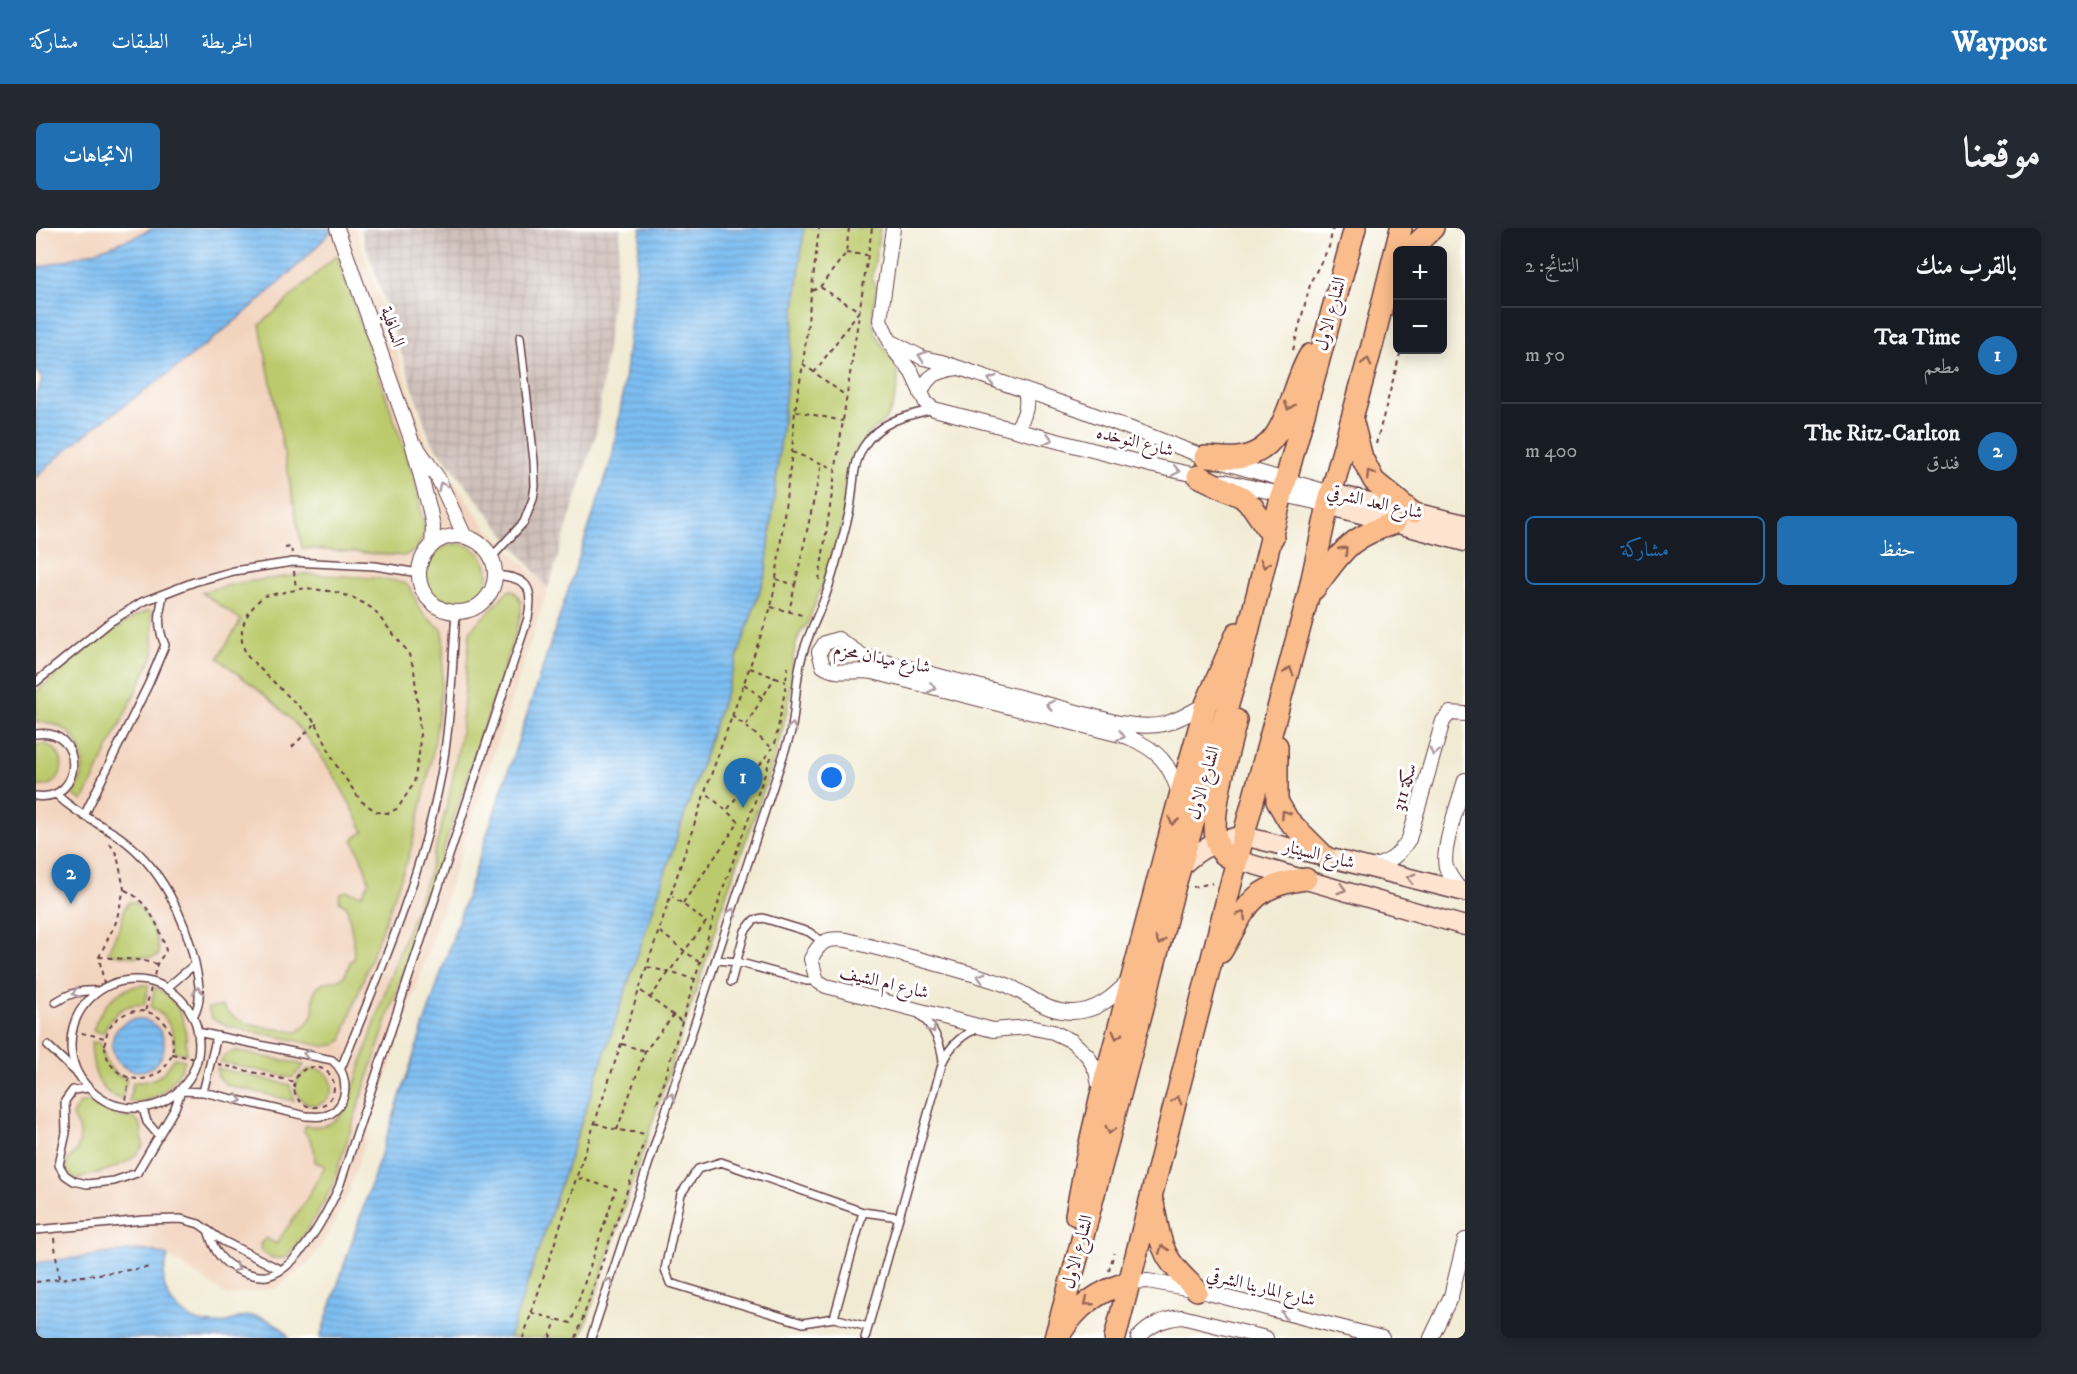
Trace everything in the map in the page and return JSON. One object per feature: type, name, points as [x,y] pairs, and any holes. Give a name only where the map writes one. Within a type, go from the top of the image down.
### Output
[{"type":"main road","name":"الشارع الاول","points":[[1056,1338],[1180,868],[1240,660],[1354,228]]},
{"type":"main road","points":[[1115,1338],[1237,860],[1278,715],[1308,597],[1329,499],[1401,228]]},
{"type":"main road","points":[[1414,246],[1433,228]]},
{"type":"main road","points":[[1385,289],[1393,276]]},
{"type":"main road","points":[[1202,466],[1239,458],[1257,451],[1272,440],[1285,422],[1295,386],[1306,361],[1325,336]]},
{"type":"main road","points":[[1352,418],[1362,458],[1374,481],[1413,513]]},
{"type":"main road","points":[[1202,466],[1252,506],[1273,537]]},
{"type":"main road","points":[[1308,597],[1350,543],[1368,532],[1395,523]]},
{"type":"main road","points":[[1079,1251],[1074,1232],[1076,1205],[1101,1095],[1180,796],[1206,704],[1258,591]]},
{"type":"main road","points":[[1237,860],[1226,856],[1216,842],[1216,809],[1241,695],[1240,660]]},
{"type":"main road","points":[[1278,715],[1277,801],[1288,820],[1325,857]]},
{"type":"main road","points":[[1212,965],[1242,915],[1258,895],[1284,882],[1306,879]]},
{"type":"main road","points":[[1151,1197],[1165,1256],[1197,1290]]},
{"type":"main road","points":[[1056,1338],[1086,1302],[1109,1288],[1129,1282]]},
{"type":"street","name":"السافلية","points":[[337,228],[411,439],[430,511],[433,527],[432,546]]},
{"type":"street","points":[[893,228],[880,320],[894,350],[912,373],[926,403],[934,409]]},
{"type":"street","name":"شارع النوخده","points":[[888,339],[909,352],[1025,391],[1202,466],[1284,488]]},
{"type":"street","points":[[921,394],[926,381],[931,376],[942,370],[959,368]]},
{"type":"street","points":[[1015,430],[1022,421],[1027,407],[1025,391]]},
{"type":"street","name":"شارع النوخده","points":[[934,409],[1015,430],[1202,466],[1284,488]]},
{"type":"street","name":"السافلية","points":[[411,439],[438,478],[465,537]]},
{"type":"street","name":"شارع العد الشرقي","points":[[1284,488],[1329,499],[1465,524]]},
{"type":"street","name":"شارع العد الشرقي","points":[[1329,499],[1395,523],[1465,542]]},
{"type":"street","points":[[465,537],[480,544],[491,558],[495,575],[489,594],[475,607],[456,612],[440,608],[432,603],[422,590],[419,573],[422,560],[432,546],[447,538],[465,537]]},
{"type":"street","name":"شارع ميدان محزم","points":[[1180,796],[1173,775],[1165,762],[1144,744],[1128,737],[873,672],[855,670],[834,672],[823,666],[819,652],[825,643],[838,639],[863,656],[1138,726],[1165,725],[1206,704]]},
{"type":"street","name":"سكة 311","points":[[1370,867],[1388,862],[1400,853],[1409,839],[1443,720],[1450,713],[1465,714]]},
{"type":"street","points":[[1463,891],[1451,878],[1445,865],[1446,850],[1465,780]]},
{"type":"street","name":"شارع السينار","points":[[1180,868],[1203,848],[1216,842],[1244,836],[1463,891]]},
{"type":"street","name":"شارع السينار","points":[[1237,860],[1465,926]]},
{"type":"street","name":"شارع ام الشيف","points":[[1101,1095],[1096,1071],[1088,1056],[1081,1048],[1064,1037],[1029,1028],[993,1030],[826,986],[817,981],[811,966],[811,959],[823,942],[833,938],[847,940],[1001,982],[1036,1002],[1057,1010],[1073,1012],[1096,1008],[1110,1000],[1132,979]]},
{"type":"street","points":[[1029,1028],[1036,1002]]},
{"type":"street","points":[[1431,1338],[1450,1296],[1465,1240]]},
{"type":"street","name":"شارع المارينا الشرقي","points":[[1129,1282],[1156,1282],[1197,1290],[1382,1338]]},
{"type":"street","points":[[1138,1338],[1157,1323],[1182,1317],[1266,1338]]},
{"type":"lane","points":[[491,558],[524,522],[534,492],[534,461],[520,337]]},
{"type":"lane","points":[[591,1338],[791,732],[800,661],[834,571],[850,510],[853,473],[858,458],[874,433],[903,416],[934,409]]},
{"type":"lane","points":[[36,681],[110,622],[142,602],[194,582],[234,571],[292,562],[375,566],[419,573]]},
{"type":"lane","points":[[209,1233],[216,1253],[226,1264],[254,1276],[269,1276],[296,1257],[308,1242],[326,1215],[339,1187],[528,618],[531,601],[529,588],[523,581],[495,575]]},
{"type":"lane","points":[[84,816],[149,683],[165,645],[158,619],[163,595]]},
{"type":"lane","points":[[341,1068],[404,909],[425,842],[441,776],[448,728],[456,612]]},
{"type":"lane","points":[[36,734],[50,734],[58,737],[69,748],[74,765],[70,780],[56,794],[36,796]]},
{"type":"lane","points":[[56,794],[74,810],[124,840],[155,873],[187,932],[200,996],[193,1017]]},
{"type":"lane","points":[[731,982],[745,931],[754,920],[763,918],[809,933],[823,942]]},
{"type":"lane","points":[[717,960],[737,962],[807,981],[817,981]]},
{"type":"lane","points":[[168,987],[195,964]]},
{"type":"lane","points":[[48,1046],[80,1076],[88,1088],[105,1101],[125,1109],[143,1109],[163,1103],[188,1083],[197,1059],[197,1032],[193,1017],[182,1000],[168,987],[153,980],[123,979],[105,986],[79,1013],[73,1031],[72,1050],[80,1076]]},
{"type":"lane","points":[[56,1002],[72,993],[84,990],[98,991]]},
{"type":"lane","points":[[906,1007],[925,1019],[933,1029],[943,1061]]},
{"type":"lane","points":[[865,1338],[943,1061],[962,1036],[981,1027]]},
{"type":"lane","points":[[180,1091],[203,1092],[306,1116],[320,1117],[338,1107],[345,1092],[345,1079],[341,1068],[332,1060],[197,1032]]},
{"type":"lane","points":[[203,1092],[217,1036]]},
{"type":"lane","points":[[88,1088],[73,1090],[67,1097],[64,1105],[66,1133],[58,1165],[69,1179],[87,1184],[119,1180],[137,1173],[175,1108],[180,1091]]},
{"type":"lane","points":[[143,1109],[147,1122],[159,1137]]},
{"type":"lane","points":[[868,1327],[834,1318],[803,1323],[670,1283],[665,1269],[681,1194],[698,1169],[721,1162],[863,1212],[899,1217]]},
{"type":"lane","points":[[834,1318],[863,1212]]},
{"type":"lane","points":[[36,1230],[144,1220],[181,1219],[199,1224],[209,1233],[279,1269]]},
{"type":"path","points":[[523,1338],[641,990],[705,792],[771,607],[819,228]]},
{"type":"path","points":[[812,291],[820,287],[846,253],[849,228]]},
{"type":"path","points":[[817,588],[824,558],[872,228]]},
{"type":"path","points":[[1293,351],[1311,281],[1329,247],[1333,228]]},
{"type":"path","points":[[846,253],[868,255]]},
{"type":"path","points":[[820,287],[859,311]]},
{"type":"path","points":[[814,372],[859,311]]},
{"type":"path","points":[[1378,452],[1376,444],[1400,354]]},
{"type":"path","points":[[803,364],[846,396]]},
{"type":"path","points":[[795,411],[843,422]]},
{"type":"path","points":[[792,452],[836,469]]},
{"type":"path","points":[[789,612],[822,463]]},
{"type":"path","points":[[776,579],[795,585]]},
{"type":"path","points":[[306,588],[335,592],[354,598],[373,609],[408,652],[414,669],[420,732],[419,754],[414,783],[399,808],[390,813],[377,812],[361,801],[336,765],[316,723],[248,657],[241,643],[246,619],[264,596],[306,588]]},
{"type":"path","points":[[805,616],[809,607]]},
{"type":"path","points":[[657,1104],[722,891],[780,729],[790,662]]},
{"type":"path","points":[[750,668],[786,682]]},
{"type":"path","points":[[746,725],[775,677]]},
{"type":"path","points":[[744,684],[762,698]]},
{"type":"path","points":[[732,714],[773,748]]},
{"type":"path","points":[[292,747],[316,723]]},
{"type":"path","points":[[728,810],[773,748]]},
{"type":"path","points":[[683,903],[739,822],[705,792]]},
{"type":"path","points":[[97,822],[117,855],[124,889],[114,930],[99,957],[105,986]]},
{"type":"path","points":[[1187,889],[1213,883]]},
{"type":"path","points":[[124,889],[142,902],[156,925],[166,951],[158,964],[145,1012]]},
{"type":"path","points":[[650,998],[706,922],[672,896]]},
{"type":"path","points":[[660,932],[700,963]]},
{"type":"path","points":[[99,957],[140,960],[158,964]]},
{"type":"path","points":[[648,967],[710,983]]},
{"type":"path","points":[[641,990],[682,1022]]},
{"type":"path","points":[[145,1012],[156,1016],[164,1023],[173,1043],[172,1054],[160,1072],[150,1078],[140,1080],[119,1073],[111,1065],[106,1055],[105,1038],[114,1022],[123,1015],[145,1012]]},
{"type":"path","points":[[617,1130],[645,1051],[674,1015]]},
{"type":"path","points":[[73,1031],[105,1038]]},
{"type":"path","points":[[622,1044],[645,1051]]},
{"type":"path","points":[[172,1054],[294,1082]]},
{"type":"path","points":[[315,1066],[328,1071],[334,1083],[334,1090],[328,1101],[322,1105],[310,1106],[299,1100],[294,1082],[302,1071],[315,1066]]},
{"type":"path","points":[[125,1109],[129,1078]]},
{"type":"path","points":[[576,1338],[647,1134],[617,1130],[595,1123]]},
{"type":"path","points":[[532,1313],[571,1323],[616,1189],[578,1178]]},
{"type":"path","points":[[53,1229],[59,1279]]},
{"type":"path","points":[[36,1282],[152,1267]]},
{"type":"path","points":[[550,1338],[556,1320]]},
{"type":"shaded area","points":[[36,228],[154,228],[136,237],[68,260],[36,268]]},
{"type":"shaded area","points":[[334,228],[356,228],[426,441],[485,526],[548,589],[347,1197],[329,1233],[310,1262],[277,1288],[228,1296],[168,1256],[151,1250],[36,1263],[36,478],[102,421],[229,326],[281,281]]},
{"type":"shaded area","points":[[360,228],[621,228],[597,430],[548,589],[430,440]]},
{"type":"green space","points":[[804,228],[880,228],[872,280],[877,287],[873,323],[876,335],[898,373],[894,401],[885,420],[864,438],[855,453],[836,547],[807,625],[801,631],[794,651],[790,698],[773,760],[718,918],[717,927],[581,1338],[509,1338],[766,572]]},
{"type":"green space","points":[[337,255],[415,480],[425,533],[416,550],[404,556],[302,548],[260,325]]},
{"type":"green space","points":[[457,544],[479,553],[488,575],[479,597],[457,606],[435,597],[426,575],[435,553]]},
{"type":"green space","points":[[305,574],[374,578],[406,584],[422,612],[443,630],[442,679],[437,728],[411,849],[342,1040],[336,1045],[323,1046],[226,1026],[211,1017],[208,1008],[222,1006],[237,1019],[246,1023],[298,1032],[312,1016],[316,989],[324,983],[342,978],[350,961],[354,959],[347,906],[339,901],[340,894],[346,891],[362,895],[369,882],[353,839],[364,832],[335,777],[298,727],[270,700],[218,658],[241,620],[201,592],[239,583]]},
{"type":"green space","points":[[511,590],[520,600],[519,622],[331,1189],[292,1250],[285,1258],[272,1258],[261,1251],[260,1244],[266,1238],[276,1244],[303,1205],[325,1166],[315,1162],[313,1146],[304,1132],[305,1126],[325,1125],[335,1121],[348,1105],[389,980],[428,876],[449,798],[461,733],[470,632],[502,596]]},
{"type":"green space","points":[[149,610],[152,613],[154,654],[83,801],[73,795],[80,783],[83,770],[79,746],[63,728],[51,723],[36,722],[36,692],[104,636]]},
{"type":"green space","points":[[45,744],[59,755],[61,770],[53,782],[46,786],[36,786],[36,745]]},
{"type":"green space","points":[[129,902],[135,903],[140,908],[148,921],[155,934],[159,955],[155,957],[130,956],[108,952]]},
{"type":"green space","points":[[149,985],[144,1005],[124,1008],[114,1016],[103,1033],[93,1031],[101,1012],[113,998],[129,988]]},
{"type":"green space","points":[[155,987],[172,999],[181,1015],[186,1034],[186,1054],[175,1052],[170,1026],[162,1015],[151,1007]]},
{"type":"green space","points":[[91,1042],[101,1043],[109,1066],[116,1074],[127,1079],[122,1099],[106,1091],[97,1077],[92,1060]]},
{"type":"green space","points":[[233,1051],[304,1065],[292,1078],[220,1062],[224,1056]]},
{"type":"green space","points":[[174,1058],[185,1060],[176,1077],[164,1091],[148,1100],[129,1102],[133,1082],[153,1080],[162,1074]]},
{"type":"green space","points":[[217,1068],[290,1085],[294,1101],[227,1085],[218,1077]]},
{"type":"green space","points":[[314,1069],[327,1074],[332,1087],[327,1100],[314,1105],[301,1100],[296,1087],[301,1074]]},
{"type":"green space","points":[[96,1102],[105,1106],[118,1117],[134,1118],[141,1125],[143,1146],[131,1159],[122,1164],[103,1172],[75,1179],[66,1170],[68,1160],[76,1151],[80,1141],[80,1134],[72,1115],[79,1104]]},
{"type":"water","points":[[154,228],[334,228],[279,283],[240,317],[70,447],[36,478],[36,393],[42,380],[36,370],[36,268],[96,251]]},
{"type":"water","points":[[641,228],[804,228],[766,572],[509,1338],[320,1338],[612,458],[622,400]]},
{"type":"water","points":[[138,1019],[148,1021],[156,1027],[162,1035],[164,1045],[162,1055],[156,1063],[148,1069],[138,1071],[128,1069],[120,1063],[114,1055],[112,1045],[114,1035],[120,1027],[128,1021]]},
{"type":"water","points":[[136,1250],[168,1256],[164,1276],[165,1288],[172,1302],[184,1314],[198,1321],[218,1324],[246,1316],[258,1317],[276,1324],[289,1338],[36,1338],[36,1263]]},
{"type":"place","name":"Tea Time","points":[[743,808]]},
{"type":"place","name":"The Ritz-Carlton","points":[[71,904]]}]
